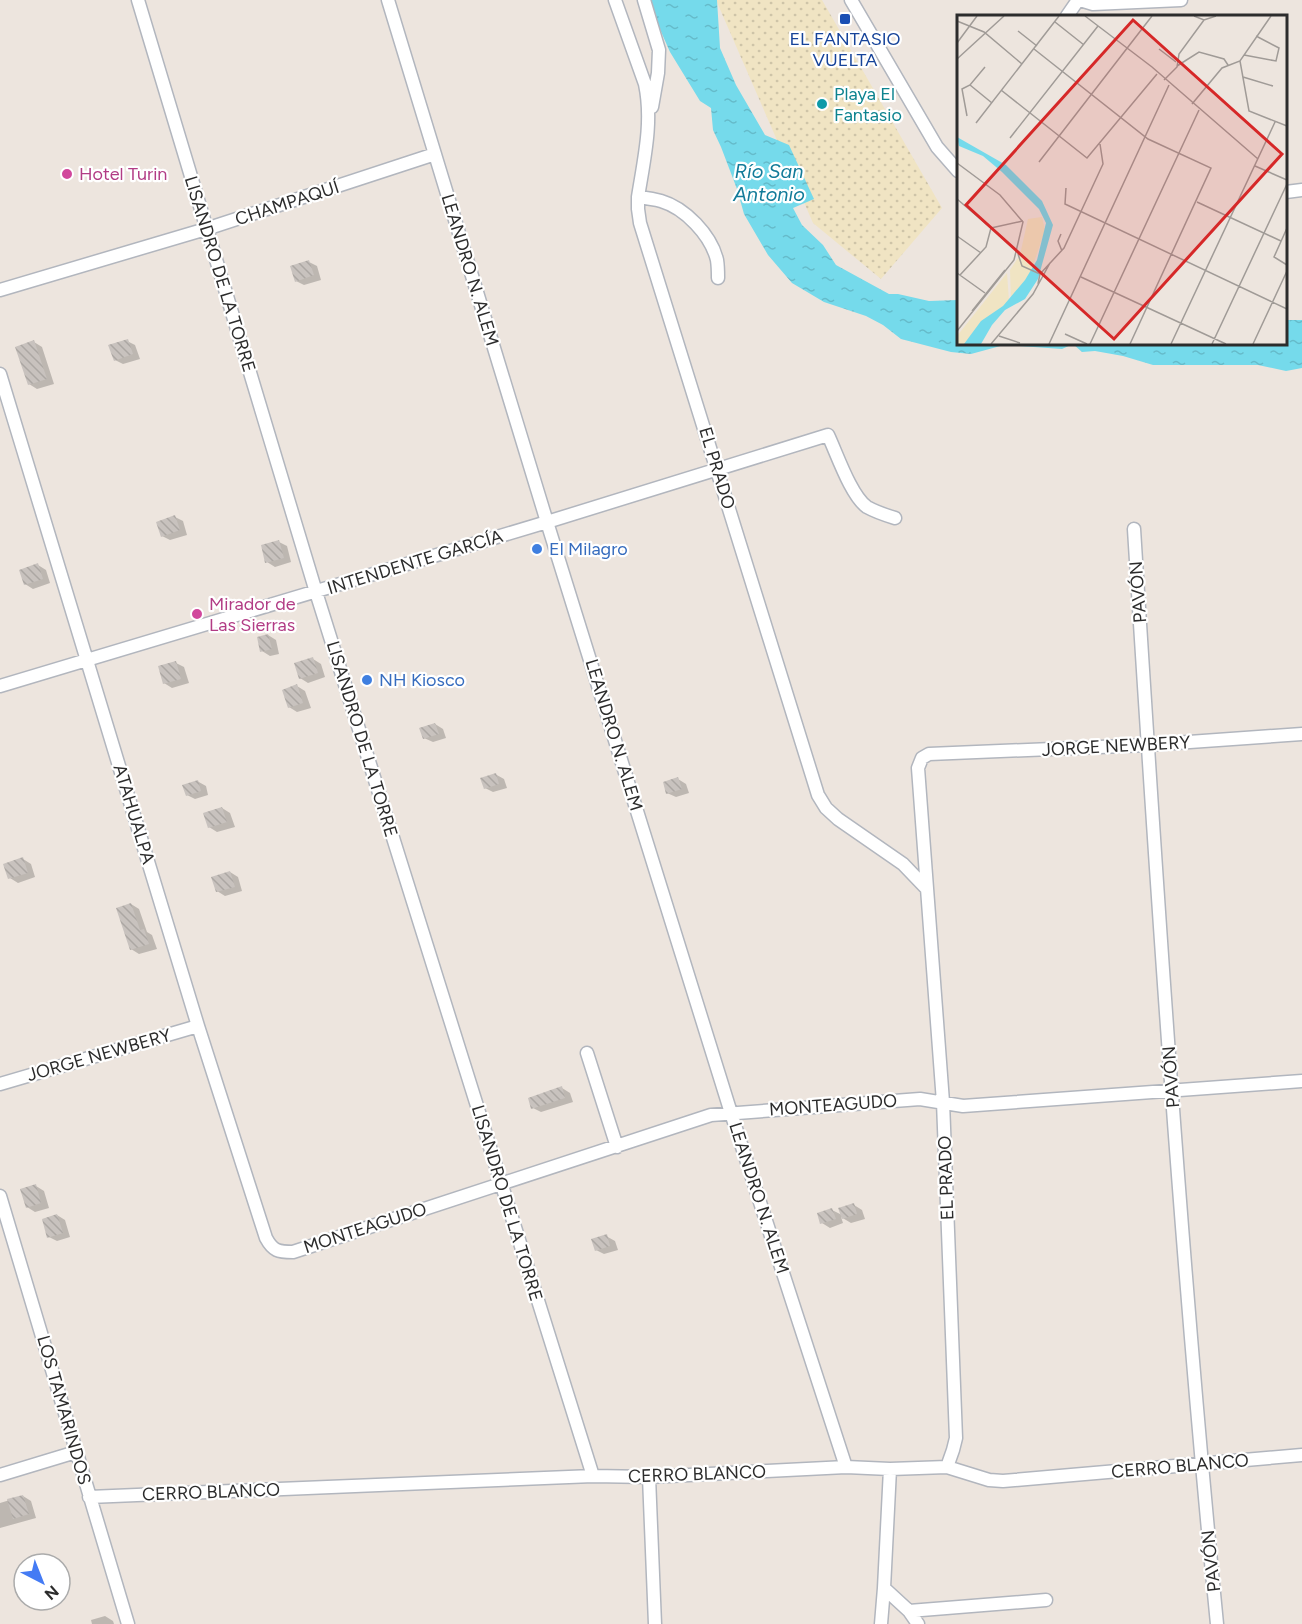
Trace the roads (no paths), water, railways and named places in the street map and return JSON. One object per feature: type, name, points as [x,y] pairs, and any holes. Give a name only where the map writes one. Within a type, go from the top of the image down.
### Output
[{"type":"street","name":"LISANDRO DE LA TORRE","points":[[138,0],[316,592],[593,1476]]},
{"type":"street","name":"LEANDRO N. ALEM","points":[[388,0],[731,1113],[846,1467]]},
{"type":"street","name":"EL PRADO","points":[[615,0],[648,97],[650,120],[638,197],[640,223],[818,795],[826,808],[838,819],[903,864],[927,889]]},
{"type":"street","points":[[644,0],[659,50],[658,73],[650,120]]},
{"type":"street","points":[[851,0],[937,147],[957,170]]},
{"type":"street","points":[[1068,15],[1079,0],[1093,4],[1181,0]]},
{"type":"street","name":"CHAMPAQUÍ","points":[[0,290],[206,229],[435,154]]},
{"type":"street","points":[[1287,192],[1302,190]]},
{"type":"street","points":[[638,197],[662,201],[685,214],[701,229],[713,248],[717,261],[718,278]]},
{"type":"street","name":"ATAHUALPA","points":[[0,374],[198,1026],[266,1238],[270,1246],[276,1250]]},
{"type":"street","name":"INTENDENTE GARCÍA","points":[[0,686],[828,435],[858,498],[866,506],[895,518]]},
{"type":"street","name":"PAVÓN","points":[[1134,529],[1172,1090],[1201,1463],[1217,1624]]},
{"type":"street","name":"JORGE NEWBERY","points":[[929,754],[1147,745],[1302,734]]},
{"type":"street","name":"EL PRADO","points":[[929,754],[922,758],[918,768],[942,1102],[956,1438],[947,1467]]},
{"type":"street","points":[[903,864],[914,863],[924,856]]},
{"type":"street","name":"JORGE NEWBERY","points":[[0,1084],[198,1026]]},
{"type":"street","points":[[587,1053],[617,1147]]},
{"type":"street","name":"MONTEAGUDO","points":[[276,1250],[292,1252],[711,1115],[920,1099],[963,1106],[1302,1080]]},
{"type":"street","name":"LOS TAMARINDOS","points":[[0,1196],[128,1624]]},
{"type":"street","points":[[0,1475],[76,1452]]},
{"type":"street","name":"CERRO BLANCO","points":[[89,1497],[593,1476],[649,1477],[846,1467],[890,1469],[947,1467],[989,1480],[1003,1481],[1302,1455]]},
{"type":"street","points":[[881,1624],[890,1469]]},
{"type":"street","points":[[649,1477],[655,1624]]},
{"type":"street","points":[[884,1588],[909,1611],[918,1624]]},
{"type":"street","points":[[909,1611],[1046,1600]]},
{"type":"water","name":"Río San Antonio","points":[[647,0],[717,0],[720,48],[736,85],[765,135],[789,145],[814,199],[793,208],[802,225],[823,245],[836,265],[889,294],[929,301],[957,300],[957,345],[1004,345],[971,354],[951,352],[901,339],[883,325],[866,316],[824,302],[792,283],[768,255],[744,214],[737,189],[713,130],[711,108],[700,101],[670,52]]},
{"type":"water","points":[[1287,320],[1302,320],[1302,368],[1286,371],[1258,365],[1153,365],[1123,356],[1095,351],[1082,352],[1074,345],[1287,345]]},
{"type":"water","name":"Río San Antonio","points":[[1004,345],[1071,345],[1062,349]]},
{"type":"place","name":"EL FANTASIO VUELTA","points":[[845,19]]},
{"type":"place","name":"Playa El Fantasio","points":[[822,104]]},
{"type":"place","name":"Hotel Turin","points":[[67,174]]},
{"type":"place","name":"El Milagro","points":[[537,549]]},
{"type":"place","name":"Mirador de Las Sierras","points":[[197,614]]},
{"type":"place","name":"NH Kiosco","points":[[367,680]]}]
